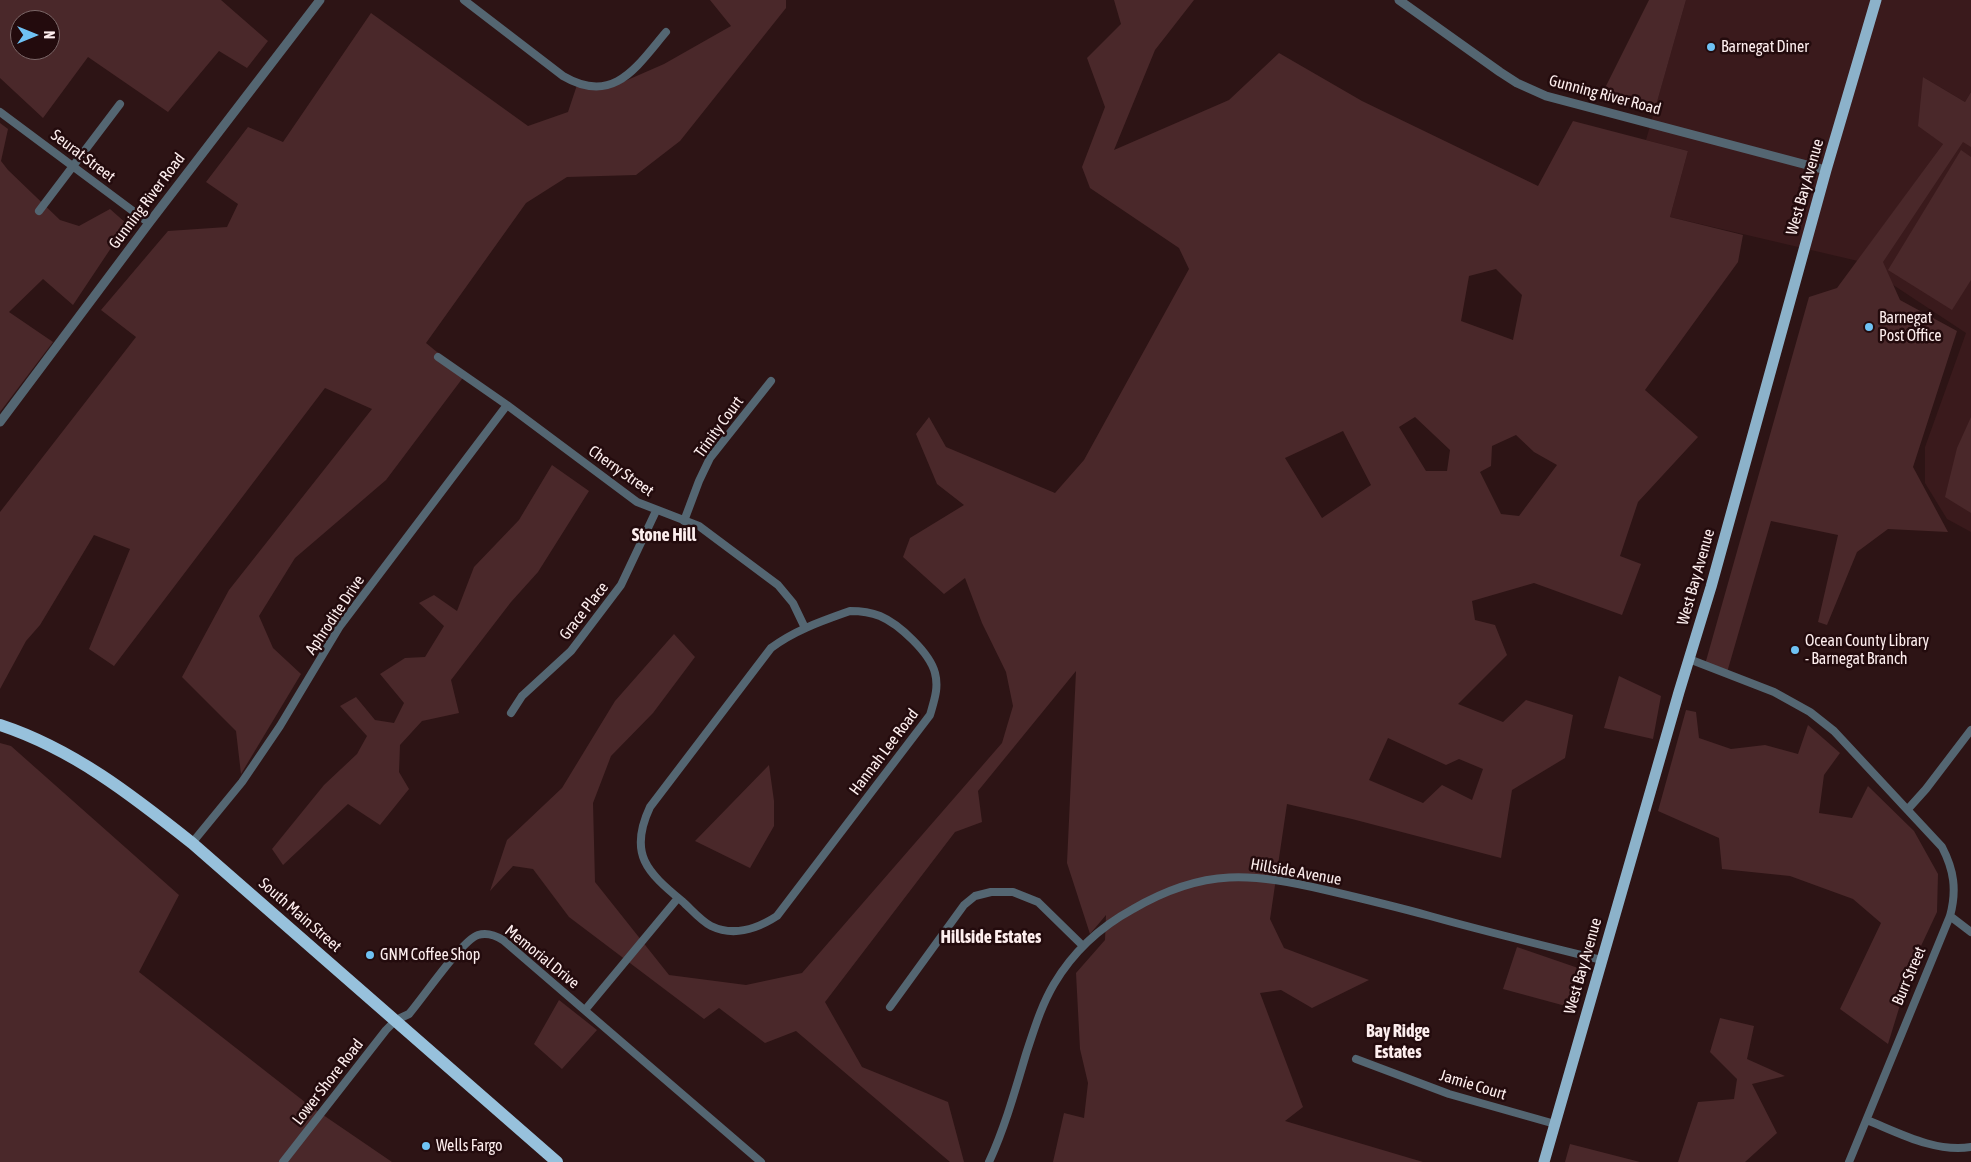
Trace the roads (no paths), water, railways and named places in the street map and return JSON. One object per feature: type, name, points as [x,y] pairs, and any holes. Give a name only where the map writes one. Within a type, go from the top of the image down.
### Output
[{"type":"highway","name":"South Main Street","points":[[0,725],[59,750],[86,765],[135,798],[192,843],[557,1162]]},
{"type":"main road","name":"West Bay Avenue","points":[[1544,1162],[1761,409],[1826,170],[1876,0]]},
{"type":"street","name":"Gunning River Road","points":[[0,422],[149,223],[320,0]]},
{"type":"street","points":[[464,0],[563,76],[571,81],[587,86],[604,86],[626,78],[666,32]]},
{"type":"street","name":"Gunning River Road","points":[[1400,0],[1500,72],[1517,83],[1546,96],[1826,170]]},
{"type":"street","points":[[40,211],[120,104]]},
{"type":"street","name":"Seurat Street","points":[[0,112],[149,223]]},
{"type":"street","name":"Cherry Street","points":[[438,357],[637,502],[656,511],[699,526],[778,585],[793,603],[805,628]]},
{"type":"street","name":"Trinity Court","points":[[684,521],[698,481],[710,458],[771,380]]},
{"type":"street","name":"Aphrodite Drive","points":[[192,843],[242,782],[280,726],[340,626],[506,405]]},
{"type":"street","name":"Grace Place","points":[[511,713],[522,696],[571,651],[621,585],[656,511]]},
{"type":"street","name":"Hannah Lee Road","points":[[850,611],[863,611],[880,616],[896,625],[928,656],[935,673],[937,692],[930,715],[777,916],[758,927],[747,930],[725,930],[710,926],[678,898],[654,876],[644,862],[641,847],[644,821],[650,807],[771,648],[785,637],[850,611]]},
{"type":"street","name":"Burr Street","points":[[1689,659],[1774,692],[1810,712],[1834,731],[1908,808],[1942,847],[1948,859],[1955,885],[1950,916],[1849,1162]]},
{"type":"street","points":[[1908,808],[1926,789],[1971,730]]},
{"type":"street","name":"Hillside Avenue","points":[[989,1162],[1001,1135],[1039,1015],[1053,985],[1083,946],[1097,933],[1124,914],[1164,892],[1195,882],[1238,876],[1285,881],[1348,895],[1602,960]]},
{"type":"street","points":[[890,1007],[964,905],[975,896],[991,892],[1013,892],[1038,902],[1083,946]]},
{"type":"street","name":"Memorial Drive","points":[[585,1010],[678,898]]},
{"type":"street","points":[[1950,916],[1971,932]]},
{"type":"street","name":"Memorial Drive","points":[[396,1020],[409,1014],[467,942],[480,934],[491,934],[503,940],[761,1162]]},
{"type":"street","name":"Lower Shore Road","points":[[283,1162],[386,1030],[396,1020]]},
{"type":"street","name":"Jamie Court","points":[[1356,1059],[1448,1094],[1555,1124]]},
{"type":"street","points":[[1867,1120],[1925,1142],[1944,1147],[1971,1147]]},
{"type":"place","name":"Barnegat Diner","points":[[1711,47]]},
{"type":"place","name":"Barnegat Post Office","points":[[1869,327]]},
{"type":"place","name":"Ocean County Library - Barnegat Branch","points":[[1795,650]]},
{"type":"place","name":"GNM Coffee Shop","points":[[370,955]]},
{"type":"place","name":"Wells Fargo","points":[[426,1146]]},
{"type":"district","name":"Stone Hill","points":[[664,535]]},
{"type":"district","name":"Hillside Estates","points":[[991,937]]},
{"type":"district","name":"Bay Ridge Estates","points":[[1398,1041]]}]
